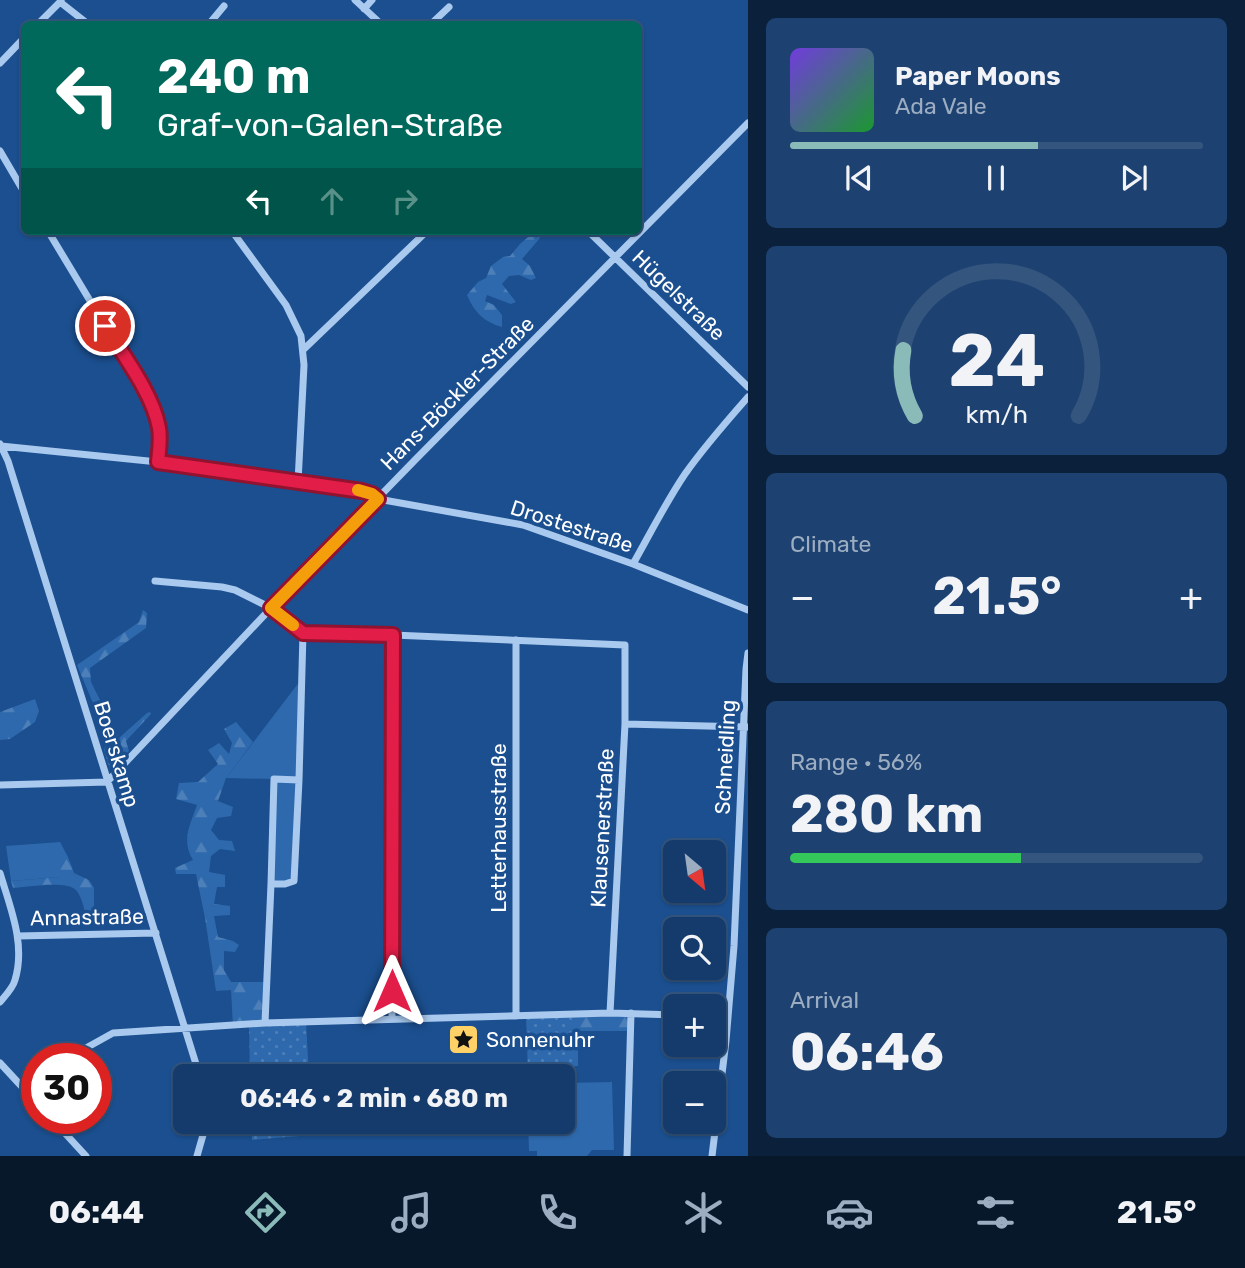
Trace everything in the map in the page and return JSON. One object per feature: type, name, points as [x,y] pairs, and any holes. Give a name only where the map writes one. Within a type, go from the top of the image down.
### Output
[{"type":"street","points":[[355,0],[378,21]]},
{"type":"street","points":[[364,9],[372,0]]},
{"type":"street","points":[[41,21],[61,1],[84,21]]},
{"type":"street","points":[[212,21],[224,6]]},
{"type":"street","points":[[434,21],[449,7]]},
{"type":"street","points":[[0,63],[21,41]]},
{"type":"street","name":"Hans-Böckler-Straße","points":[[642,231],[748,123]]},
{"type":"street","points":[[0,151],[21,187]]},
{"type":"street","points":[[50,235],[148,397],[160,431],[158,462]]},
{"type":"street","points":[[235,235],[286,305],[301,336],[304,365],[298,482]]},
{"type":"street","points":[[303,350],[423,235]]},
{"type":"street","name":"Hügelstraße","points":[[593,235],[748,387]]},
{"type":"street","name":"Hans-Böckler-Straße","points":[[107,782],[271,608],[638,235]]},
{"type":"street","points":[[633,564],[687,471],[748,397]]},
{"type":"street","name":"Drostestraße","points":[[1,445],[158,462],[362,491],[378,499],[523,525],[633,564],[748,610]]},
{"type":"street","name":"Boerskamp","points":[[1,445],[156,933],[194,1064]]},
{"type":"street","points":[[155,581],[234,590],[271,608],[303,633],[516,640]]},
{"type":"street","points":[[271,884],[285,884],[294,880],[303,633]]},
{"type":"street","points":[[392,1019],[393,635]]},
{"type":"street","name":"Klausenerstraße","points":[[516,640],[625,645],[625,724],[610,1013]]},
{"type":"street","name":"Letterhausstraße","points":[[516,640],[516,1016]]},
{"type":"street","name":"Schneidling","points":[[712,1156],[734,946],[748,653]]},
{"type":"street","points":[[625,724],[746,727]]},
{"type":"street","points":[[265,1023],[274,779],[299,780]]},
{"type":"street","points":[[0,785],[107,782]]},
{"type":"street","points":[[0,873],[18,936],[15,982],[0,1003]]},
{"type":"street","points":[[736,887],[748,888]]},
{"type":"street","name":"Annastraße","points":[[18,936],[156,933]]},
{"type":"street","points":[[95,1043],[113,1033],[265,1023],[610,1013],[663,1014]]},
{"type":"street","points":[[627,1156],[631,1013]]},
{"type":"street","points":[[0,1063],[21,1086]]},
{"type":"street","points":[[66,1134],[86,1156]]},
{"type":"street","points":[[197,1156],[203,1134]]},
{"type":"green space","points":[[530,235],[540,235],[540,238],[522,259],[530,266],[536,278],[531,280],[519,275],[509,276],[502,284],[516,302],[511,304],[487,295],[485,301],[494,305],[502,315],[502,327],[480,316],[467,295],[478,282],[486,278],[491,266],[503,257],[510,256]]},
{"type":"green space","points":[[143,610],[147,613],[146,628],[90,668],[91,682],[119,738],[147,713],[151,714],[126,741],[129,751],[110,769],[104,750],[108,739],[77,665],[139,622]]},
{"type":"green space","points":[[300,681],[294,881],[271,884],[274,779],[226,778]]},
{"type":"green space","points":[[35,699],[39,711],[35,722],[10,739],[0,740],[0,712]]},
{"type":"green space","points":[[236,722],[253,742],[226,778],[218,801],[233,807],[231,816],[217,818],[211,830],[219,840],[232,841],[235,851],[220,849],[211,856],[209,872],[225,875],[225,887],[217,887],[214,904],[230,906],[230,915],[214,916],[218,937],[239,945],[235,952],[224,951],[224,970],[231,982],[267,982],[265,1023],[233,1026],[231,990],[216,991],[196,874],[176,874],[175,868],[193,860],[187,840],[197,805],[176,799],[179,783],[198,782],[218,764],[208,750],[219,743],[229,754],[232,743],[224,729]]},
{"type":"green space","points":[[60,842],[74,873],[89,880],[94,888],[94,922],[87,923],[80,897],[71,887],[56,885],[13,888],[11,881],[60,877]]},
{"type":"green space","points":[[60,842],[60,877],[11,881],[6,846]]},
{"type":"green space","points":[[631,1013],[631,1031],[578,1031],[578,1066],[575,1066],[575,1015]]},
{"type":"green space","points":[[575,1015],[575,1064],[528,1064],[526,1016]]},
{"type":"green space","points":[[306,1022],[308,1064],[250,1064],[249,1024]]},
{"type":"green space","points":[[612,1082],[614,1150],[592,1150],[587,1156],[537,1156],[537,1151],[529,1151],[528,1134],[575,1134],[575,1083]]},
{"type":"green space","points":[[252,1134],[311,1134],[311,1135],[252,1140]]},
{"type":"slow traffic","points":[[293,625],[271,608],[378,499],[358,490]]},
{"type":"place","name":"Sonnenuhr","points":[[463,1039]]},
{"type":"route","points":[[105,326],[148,397],[155,414],[160,431],[158,462],[362,491],[378,499],[271,608],[303,633],[393,635],[392,991]]}]
